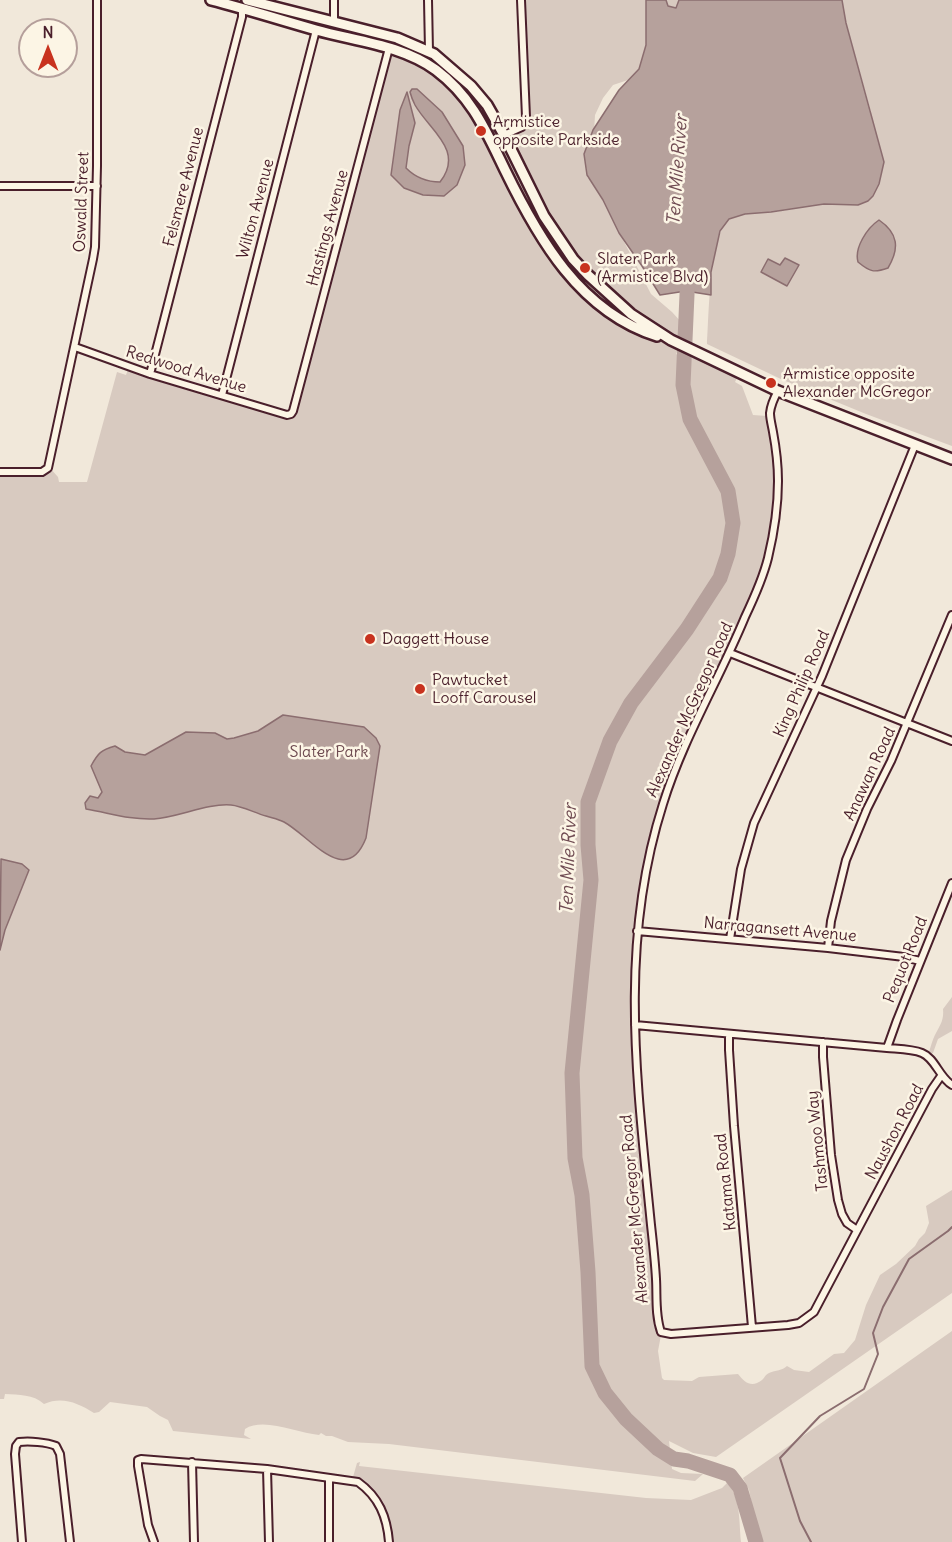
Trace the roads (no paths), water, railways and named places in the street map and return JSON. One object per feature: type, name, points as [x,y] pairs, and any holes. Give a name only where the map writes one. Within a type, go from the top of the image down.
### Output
[{"type":"main road","points":[[211,0],[244,4],[334,22],[397,39],[439,57],[455,70],[487,105],[544,216],[573,258],[624,308],[671,340]]},
{"type":"main road","points":[[244,4],[316,30],[408,54],[429,66],[448,81],[462,95],[482,122],[527,214],[550,251],[598,305],[637,328],[671,340],[778,390],[952,459]]},
{"type":"street","name":"Oswald Street","points":[[0,472],[42,472],[48,468],[75,347],[95,248],[97,0]]},
{"type":"street","points":[[334,0],[334,22]]},
{"type":"street","points":[[428,0],[429,51]]},
{"type":"street","points":[[504,135],[522,127],[526,117],[521,0]]},
{"type":"street","name":"Felsmere Avenue","points":[[150,374],[244,4]]},
{"type":"street","name":"Wilton Avenue","points":[[222,395],[316,30]]},
{"type":"street","name":"Hastings Avenue","points":[[291,414],[389,48]]},
{"type":"street","points":[[0,186],[97,186]]},
{"type":"street","name":"Redwood Avenue","points":[[75,347],[150,374],[287,415],[291,414]]},
{"type":"street","name":"Alexander McGregor Road","points":[[662,1332],[658,1323],[655,1267],[637,1084],[634,983],[636,931],[645,875],[663,803],[687,741],[730,653],[768,560],[776,519],[778,479],[770,415],[772,401],[778,390]]},
{"type":"street","name":"King Philip Road","points":[[730,939],[741,869],[754,824],[817,688],[915,445]]},
{"type":"street","name":"Anawan Road","points":[[828,948],[831,921],[846,860],[867,809],[891,761],[952,615]]},
{"type":"street","points":[[730,653],[952,741]]},
{"type":"street","name":"Pequot Road","points":[[887,1048],[952,883]]},
{"type":"street","name":"Narragansett Avenue","points":[[636,931],[828,948],[904,957],[920,962]]},
{"type":"street","name":"Naushon Road","points":[[635,1025],[921,1053],[928,1057],[941,1076],[814,1312],[799,1323],[788,1325],[671,1334],[662,1332]]},
{"type":"street","name":"Katama Road","points":[[729,1034],[734,1126],[752,1327]]},
{"type":"street","name":"Tashmoo Way","points":[[823,1042],[831,1155],[838,1200],[847,1223],[857,1230]]},
{"type":"street","points":[[941,1076],[952,1085]]},
{"type":"street","points":[[22,1542],[15,1454],[19,1442],[56,1446],[60,1454],[70,1542]]},
{"type":"street","points":[[154,1542],[148,1525],[138,1460],[141,1459],[267,1469],[358,1482],[368,1489],[378,1501],[388,1527],[389,1542]]},
{"type":"street","points":[[192,1462],[194,1542]]},
{"type":"street","points":[[267,1469],[269,1542]]},
{"type":"street","points":[[329,1478],[329,1542]]},
{"type":"water","points":[[646,0],[666,0],[668,6],[676,8],[679,0],[842,0],[846,23],[884,162],[879,184],[873,196],[858,205],[824,204],[745,214],[729,219],[720,231],[711,272],[711,295],[686,291],[660,295],[619,233],[603,200],[587,175],[584,154],[593,130],[619,90],[639,69],[646,45]]},
{"type":"water","points":[[412,89],[417,89],[442,112],[463,146],[465,165],[457,185],[444,196],[423,195],[404,188],[391,175],[400,110],[407,92],[415,123],[406,168],[413,174],[435,182],[440,182],[447,171],[449,160],[447,150],[415,105],[410,92]]},
{"type":"water","points":[[879,220],[890,230],[895,247],[888,268],[872,271],[858,262],[857,257],[866,233]]},
{"type":"water","points":[[785,258],[799,265],[787,286],[761,272],[768,259],[780,265]]},
{"type":"water","points":[[283,715],[364,727],[376,738],[380,746],[366,838],[358,853],[348,859],[338,859],[327,854],[284,822],[235,806],[213,806],[154,819],[128,817],[86,809],[85,803],[90,796],[98,798],[102,792],[91,766],[98,755],[106,749],[115,746],[125,752],[145,755],[186,732],[215,733],[227,739],[234,738],[258,731]]},
{"type":"water","points":[[1,859],[22,864],[29,870],[5,930],[0,950]]},
{"type":"waterway","name":"Ten Mile River","points":[[688,272],[683,385],[690,419],[728,491],[733,523],[728,554],[720,578],[687,629],[631,703],[610,741],[588,802],[591,880],[572,1073],[575,1158],[582,1195],[592,1366],[605,1393],[626,1419],[658,1449],[674,1459],[688,1461],[730,1475],[740,1488],[756,1542]]},
{"type":"waterway","points":[[811,1542],[800,1521],[780,1458],[820,1416],[864,1389],[878,1354],[873,1333],[883,1307],[909,1259],[952,1227]]},
{"type":"place","name":"Armistice opposite Parkside","points":[[481,131]]},
{"type":"place","name":"Slater Park (Armistice Blvd)","points":[[585,268]]},
{"type":"place","name":"Armistice opposite Alexander McGregor","points":[[771,383]]},
{"type":"place","name":"Daggett House","points":[[370,639]]},
{"type":"place","name":"Pawtucket Looff Carousel","points":[[420,689]]},
{"type":"park label","name":"Slater Park","points":[[329,752]]}]
